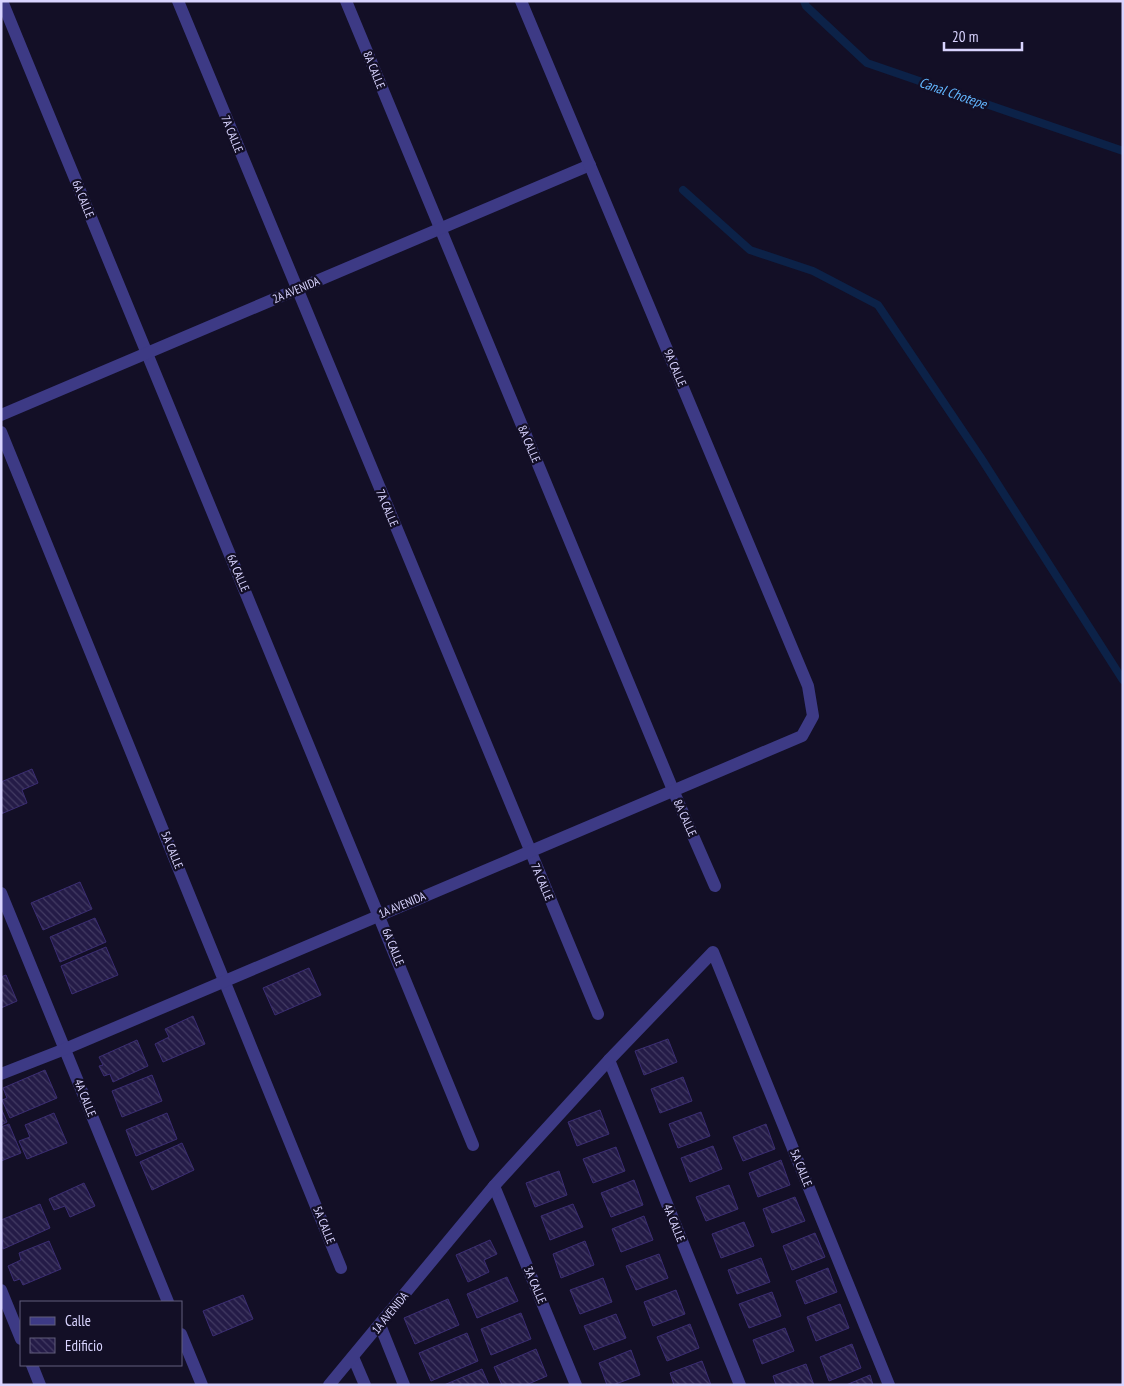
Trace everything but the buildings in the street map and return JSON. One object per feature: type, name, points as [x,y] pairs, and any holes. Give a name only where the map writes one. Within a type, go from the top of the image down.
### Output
[{"type":"street","name":"6A CALLE","points":[[2,1],[380,915],[472,1146]]},
{"type":"street","name":"7A CALLE","points":[[178,1],[598,1014]]},
{"type":"street","name":"8A CALLE","points":[[346,1],[673,790],[715,886]]},
{"type":"street","name":"9A CALLE","points":[[521,1],[808,686],[813,716],[802,736]]},
{"type":"street","name":"2A AVENIDA","points":[[1,415],[590,165]]},
{"type":"street","name":"5A CALLE","points":[[1,432],[341,1268]]},
{"type":"street","name":"1A AVENIDA","points":[[1,1074],[65,1049],[802,736]]},
{"type":"street","name":"4A CALLE","points":[[1,893],[168,1301]]},
{"type":"street","name":"1A AVENIDA","points":[[329,1385],[494,1186],[609,1060],[712,952]]},
{"type":"street","name":"5A CALLE","points":[[712,952],[889,1385]]},
{"type":"street","name":"4A CALLE","points":[[609,1060],[740,1385]]},
{"type":"street","name":"3A CALLE","points":[[494,1186],[576,1385]]},
{"type":"street","points":[[1,1290],[20,1337]]},
{"type":"street","points":[[380,1325],[404,1385]]},
{"type":"street","points":[[182,1336],[202,1385]]},
{"type":"street","points":[[353,1357],[365,1385]]},
{"type":"street","points":[[32,1366],[40,1385]]},
{"type":"waterway","name":"Canal Chotepe","points":[[804,1],[806,6],[867,63],[1123,151]]},
{"type":"waterway","points":[[683,190],[750,250],[813,271],[878,305],[981,458],[1123,680]]}]
